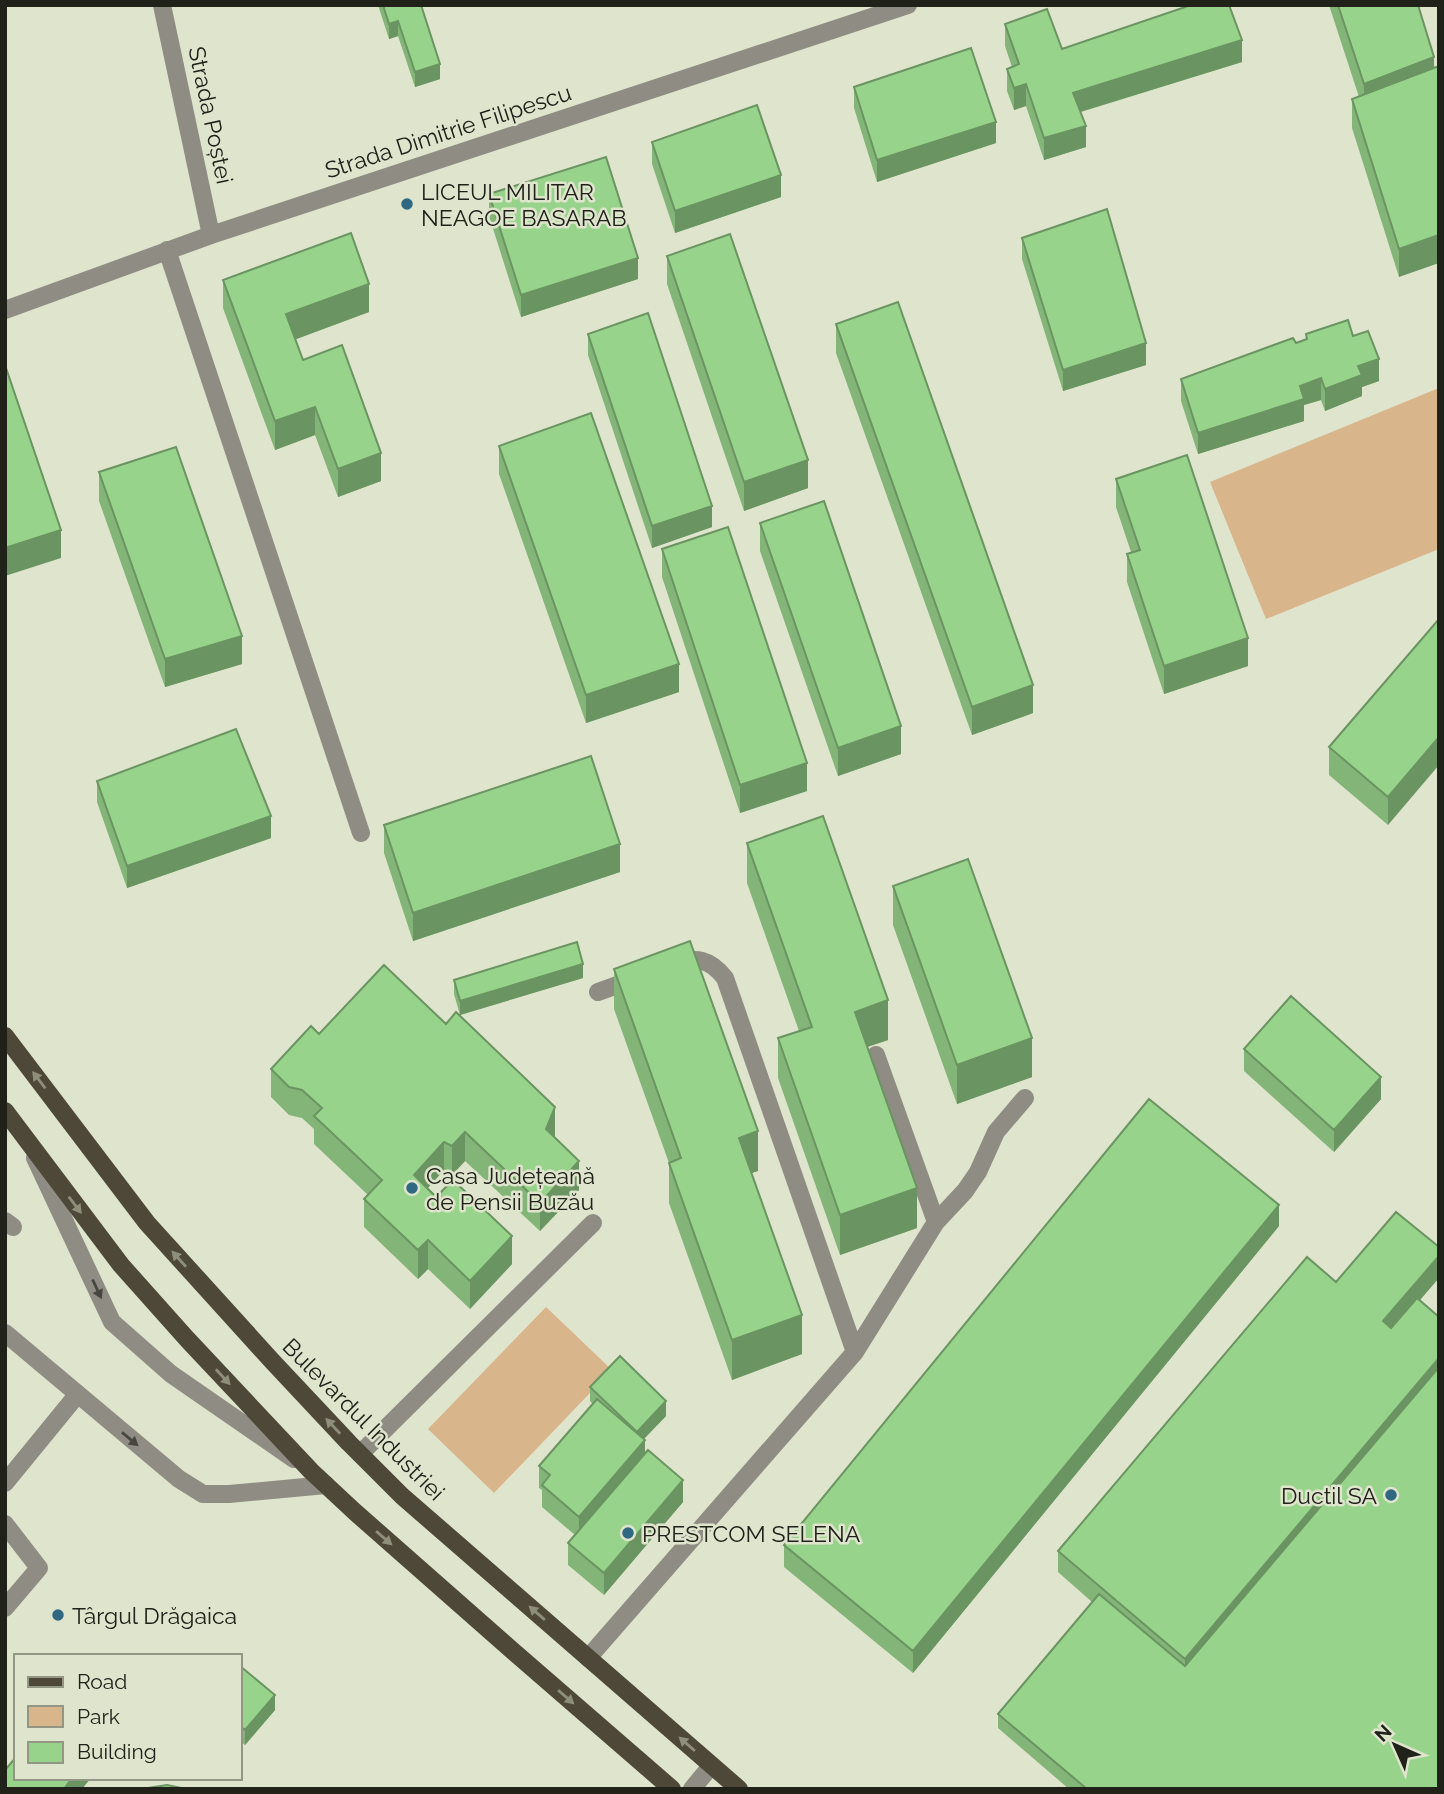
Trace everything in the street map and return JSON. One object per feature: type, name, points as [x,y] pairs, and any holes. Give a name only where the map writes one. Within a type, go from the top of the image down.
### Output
[{"type":"main road","name":"Bulevardul Industriei","points":[[5,1035],[147,1223],[360,1454],[402,1496],[739,1789]]},
{"type":"main road","points":[[5,1111],[121,1265],[311,1471],[514,1653],[672,1789]]},
{"type":"street","name":"Strada Poștei","points":[[162,5],[211,235]]},
{"type":"street","name":"Strada Dimitrie Filipescu","points":[[5,310],[211,235],[908,5]]},
{"type":"street","points":[[167,250],[360,833]]},
{"type":"street","points":[[598,992],[682,961],[699,959],[716,967],[725,978],[855,1352]]},
{"type":"street","points":[[876,1055],[936,1222]]},
{"type":"street","points":[[588,1658],[855,1352],[936,1222],[978,1172],[996,1132],[1025,1098]]},
{"type":"street","points":[[26,1139],[112,1322],[171,1374],[311,1471]]},
{"type":"street","points":[[360,1454],[593,1223]]},
{"type":"street","points":[[5,1333],[178,1479],[203,1494],[326,1485]]},
{"type":"street","points":[[5,1483],[78,1395]]},
{"type":"street","points":[[5,1524],[39,1568],[5,1608]]},
{"type":"street","points":[[692,1789],[711,1766]]},
{"type":"green space","points":[[1439,388],[1439,549],[1266,619],[1210,482]]},
{"type":"green space","points":[[546,1307],[612,1370],[494,1493],[428,1429]]},
{"type":"building","points":[[383,5],[421,5],[440,64],[415,72],[398,21],[389,24]]},
{"type":"building","points":[[1191,5],[1229,5],[1242,40],[1073,93],[1086,126],[1044,138],[1026,84],[1014,88],[1007,69],[1019,64],[1005,24],[1047,9],[1062,49]]},
{"type":"building","points":[[1338,5],[1418,5],[1434,57],[1364,84]]},
{"type":"building","points":[[971,48],[996,122],[877,160],[854,87]]},
{"type":"building","points":[[1439,66],[1439,235],[1399,249],[1352,99]]},
{"type":"building","points":[[757,105],[781,175],[675,211],[652,142]]},
{"type":"building","points":[[606,157],[638,258],[521,295],[489,194]]},
{"type":"building","points":[[1107,209],[1146,343],[1063,370],[1022,238]]},
{"type":"building","points":[[351,233],[369,284],[286,314],[303,360],[342,345],[381,453],[338,469],[315,407],[275,421],[223,280]]},
{"type":"building","points":[[730,234],[808,460],[744,482],[667,256]]},
{"type":"building","points":[[898,302],[1033,685],[972,707],[836,324]]},
{"type":"building","points":[[648,313],[712,506],[652,526],[588,334]]},
{"type":"building","points":[[1348,320],[1353,336],[1368,331],[1379,359],[1358,366],[1362,375],[1325,389],[1321,378],[1300,386],[1304,399],[1198,433],[1181,379],[1293,338],[1296,343],[1307,339],[1306,334]]},
{"type":"building","points":[[5,365],[61,530],[5,548]]},
{"type":"building","points":[[591,413],[679,664],[586,695],[499,446]]},
{"type":"building","points":[[176,447],[242,636],[165,659],[99,472]]},
{"type":"building","points":[[1187,455],[1248,638],[1164,666],[1127,554],[1140,550],[1116,479]]},
{"type":"building","points":[[824,501],[901,726],[838,748],[760,523]]},
{"type":"building","points":[[728,527],[807,763],[740,785],[662,549]]},
{"type":"building","points":[[1439,619],[1439,737],[1388,797],[1329,747]]},
{"type":"building","points":[[236,729],[271,816],[127,866],[97,781]]},
{"type":"building","points":[[591,756],[620,844],[413,913],[384,825]]},
{"type":"building","points":[[823,816],[888,1000],[855,1012],[917,1188],[840,1215],[778,1038],[812,1027],[747,843]]},
{"type":"building","points":[[968,859],[1032,1038],[957,1065],[893,886]]},
{"type":"building","points":[[690,941],[758,1131],[739,1138],[802,1315],[732,1340],[669,1163],[681,1158],[614,969]]},
{"type":"building","points":[[577,942],[583,964],[460,1001],[454,980]]},
{"type":"building","points":[[384,965],[446,1024],[456,1012],[555,1107],[546,1129],[579,1161],[540,1203],[465,1132],[452,1146],[444,1142],[414,1175],[436,1197],[453,1180],[512,1236],[470,1281],[428,1240],[418,1250],[364,1199],[382,1180],[314,1116],[322,1108],[302,1090],[289,1087],[271,1069],[311,1026],[319,1034]]},
{"type":"building","points":[[1291,996],[1381,1077],[1334,1130],[1244,1049]]},
{"type":"building","points":[[1149,1099],[1279,1205],[913,1651],[784,1545]]},
{"type":"building","points":[[1396,1212],[1439,1247],[1439,1256],[1383,1321],[1391,1328],[1417,1298],[1439,1317],[1439,1358],[1185,1659],[1058,1551],[1307,1257],[1336,1282]]},
{"type":"building","points":[[620,1356],[666,1401],[637,1432],[590,1387]]},
{"type":"building","name":"Ductil SA","points":[[1439,1367],[1439,1789],[1087,1789],[998,1714],[1099,1594],[1185,1666]]},
{"type":"building","points":[[597,1399],[645,1440],[579,1517],[542,1485],[550,1475],[539,1466]]},
{"type":"building","points":[[648,1450],[683,1480],[604,1573],[568,1543]]},
{"type":"building","points":[[242,1668],[275,1695],[245,1730],[242,1728]]},
{"type":"building","points":[[14,1759],[14,1780],[71,1780],[64,1789],[5,1789],[5,1770]]},
{"type":"building","points":[[167,1785],[186,1789],[146,1789],[148,1788]]},
{"type":"place","name":"LICEUL MILITAR NEAGOE BASARAB","points":[[407,204]]},
{"type":"place","name":"Casa Județeană de Pensii Buzău","points":[[412,1188]]},
{"type":"place","name":"Ductil SA","points":[[1391,1495]]},
{"type":"place","name":"PRESTCOM SELENA","points":[[628,1533]]},
{"type":"place","name":"Târgul Drăgaica","points":[[58,1615]]}]
